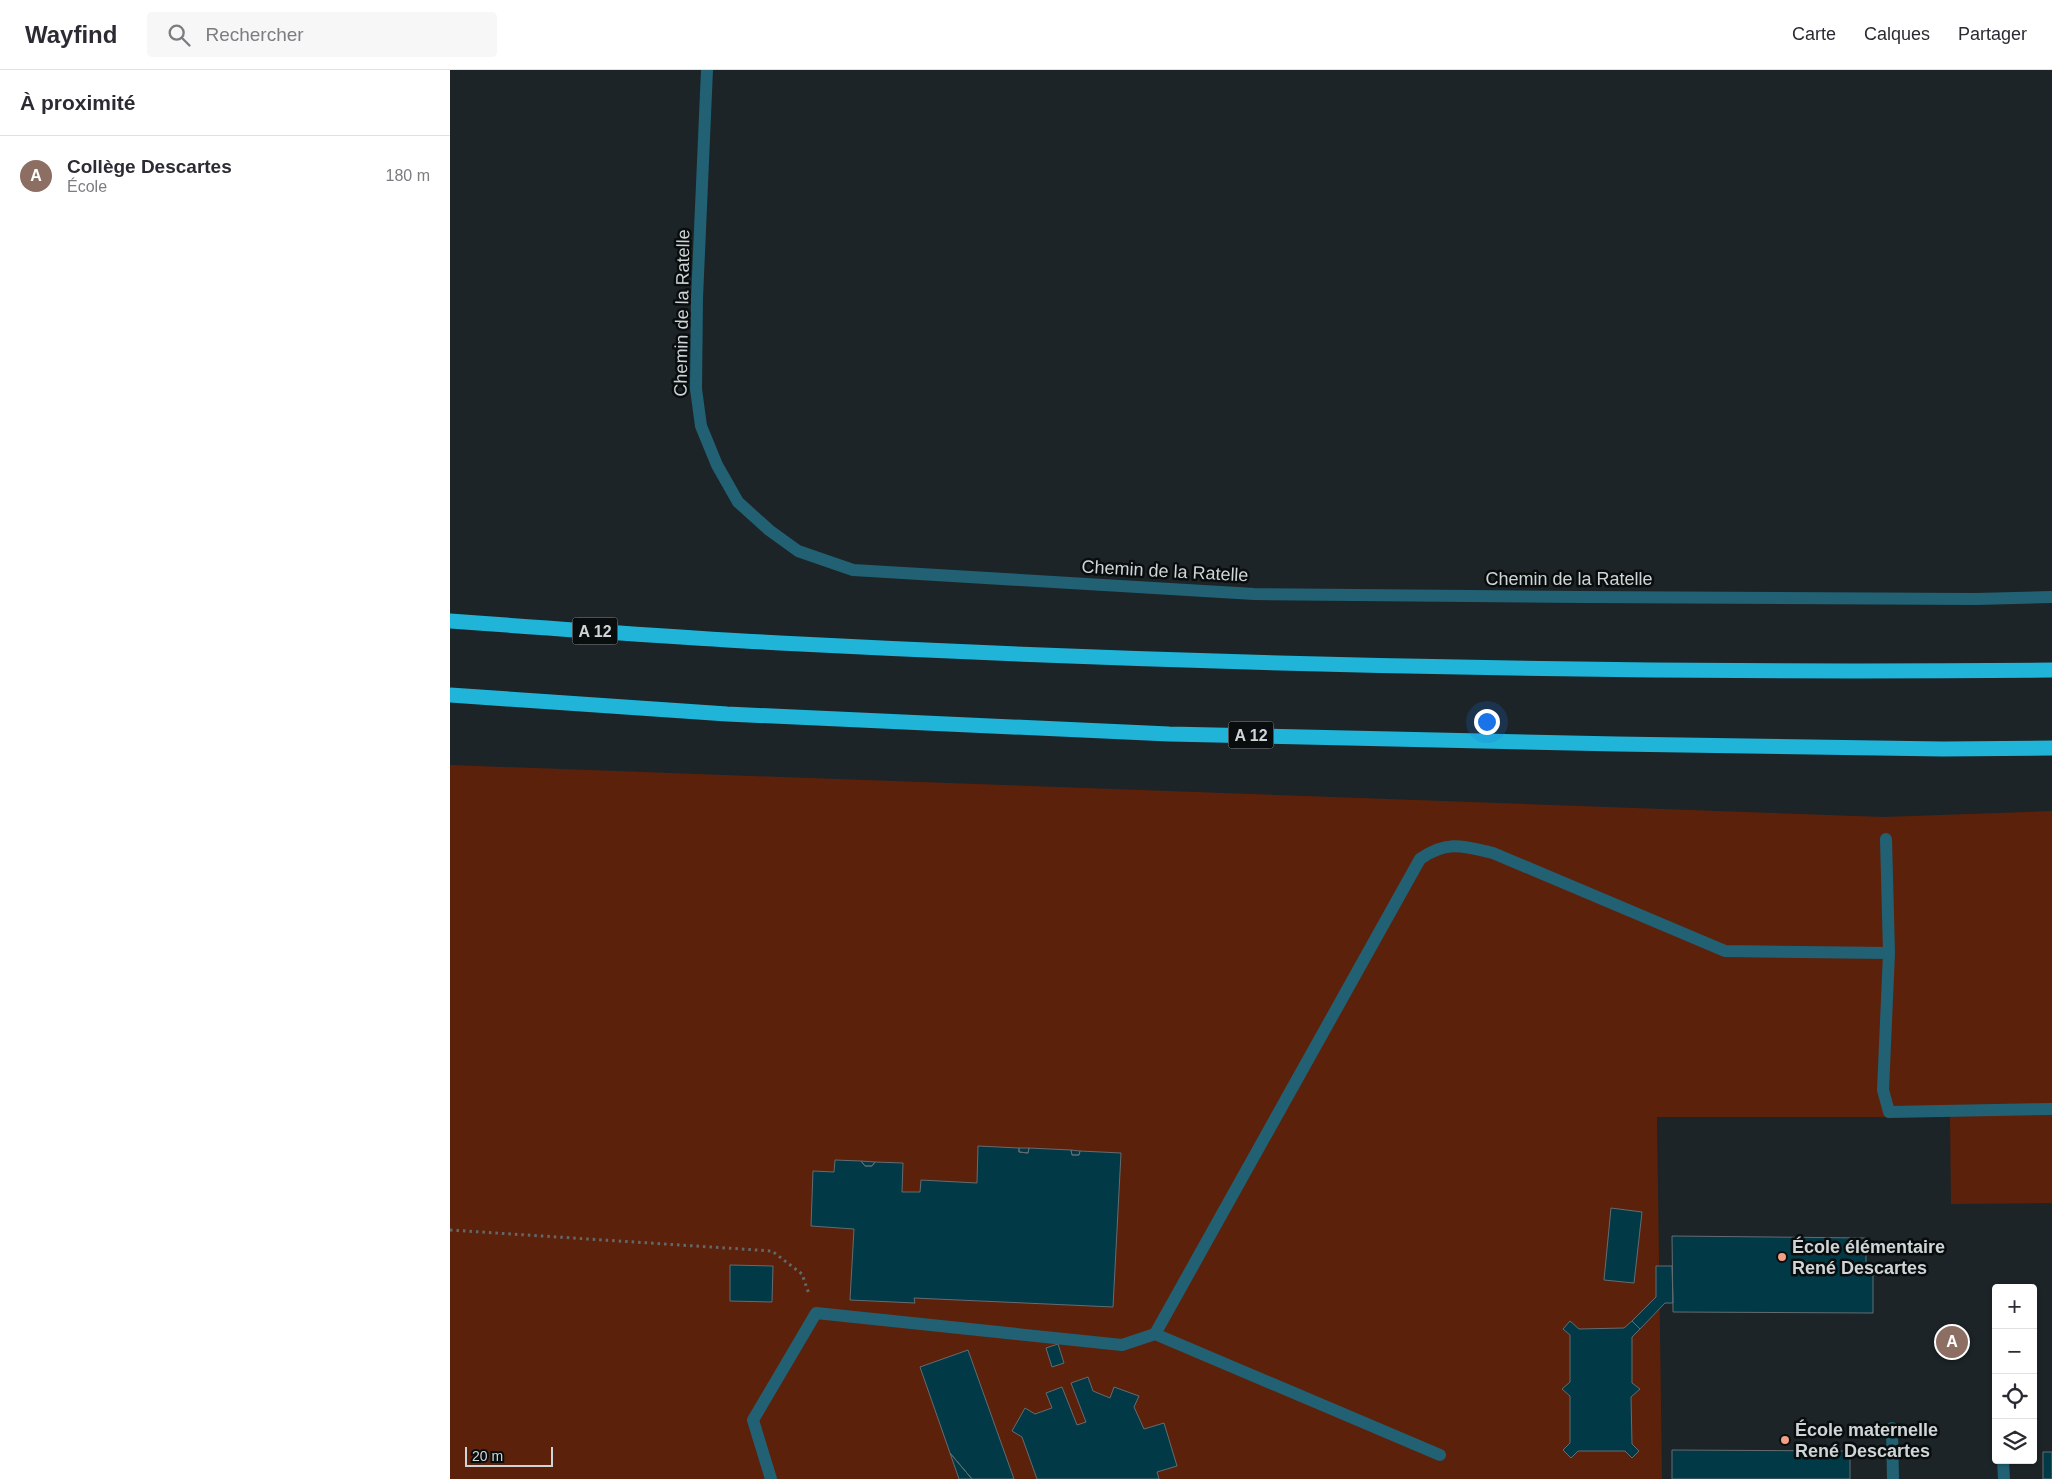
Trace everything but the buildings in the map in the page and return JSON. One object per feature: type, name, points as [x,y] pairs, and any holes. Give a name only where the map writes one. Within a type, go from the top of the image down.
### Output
[{"type":"highway","name":"A 12","points":[[450,621],[781,643],[1187,660],[1630,670],[2052,670]]},
{"type":"highway","name":"A 12","points":[[450,695],[727,714],[1169,734],[1617,744],[1943,749],[2052,748]]},
{"type":"street","name":"Chemin de la Ratelle","points":[[707,70],[697,298],[696,389],[701,426],[717,465],[738,502],[769,530],[798,551],[854,570],[1254,594],[1611,598],[1976,599],[2052,597]]},
{"type":"street","points":[[1886,839],[1889,953],[1883,1090],[1889,1112],[2052,1109]]},
{"type":"street","points":[[1155,1334],[1420,859],[1434,850],[1460,845],[1492,853],[1725,951],[1889,953]]},
{"type":"street","points":[[771,1479],[754,1420],[816,1313],[1122,1345],[1155,1334],[1440,1455]]},
{"type":"street","points":[[1892,1428],[1893,1479]]},
{"type":"street","points":[[2003,1464],[2004,1479]]},
{"type":"path","points":[[450,1230],[772,1251],[802,1274],[816,1313]]},
{"type":"shaded area","points":[[450,765],[1883,817],[2052,811],[2052,1203],[1951,1204],[1950,1114],[1903,1117],[1657,1117],[1662,1479],[450,1479]]},
{"type":"place","name":"École élémentaire René Descartes","points":[[1782,1257]]},
{"type":"place","name":"Collège Descartes","points":[[1952,1342]]},
{"type":"place","name":"École maternelle René Descartes","points":[[1785,1440]]}]
